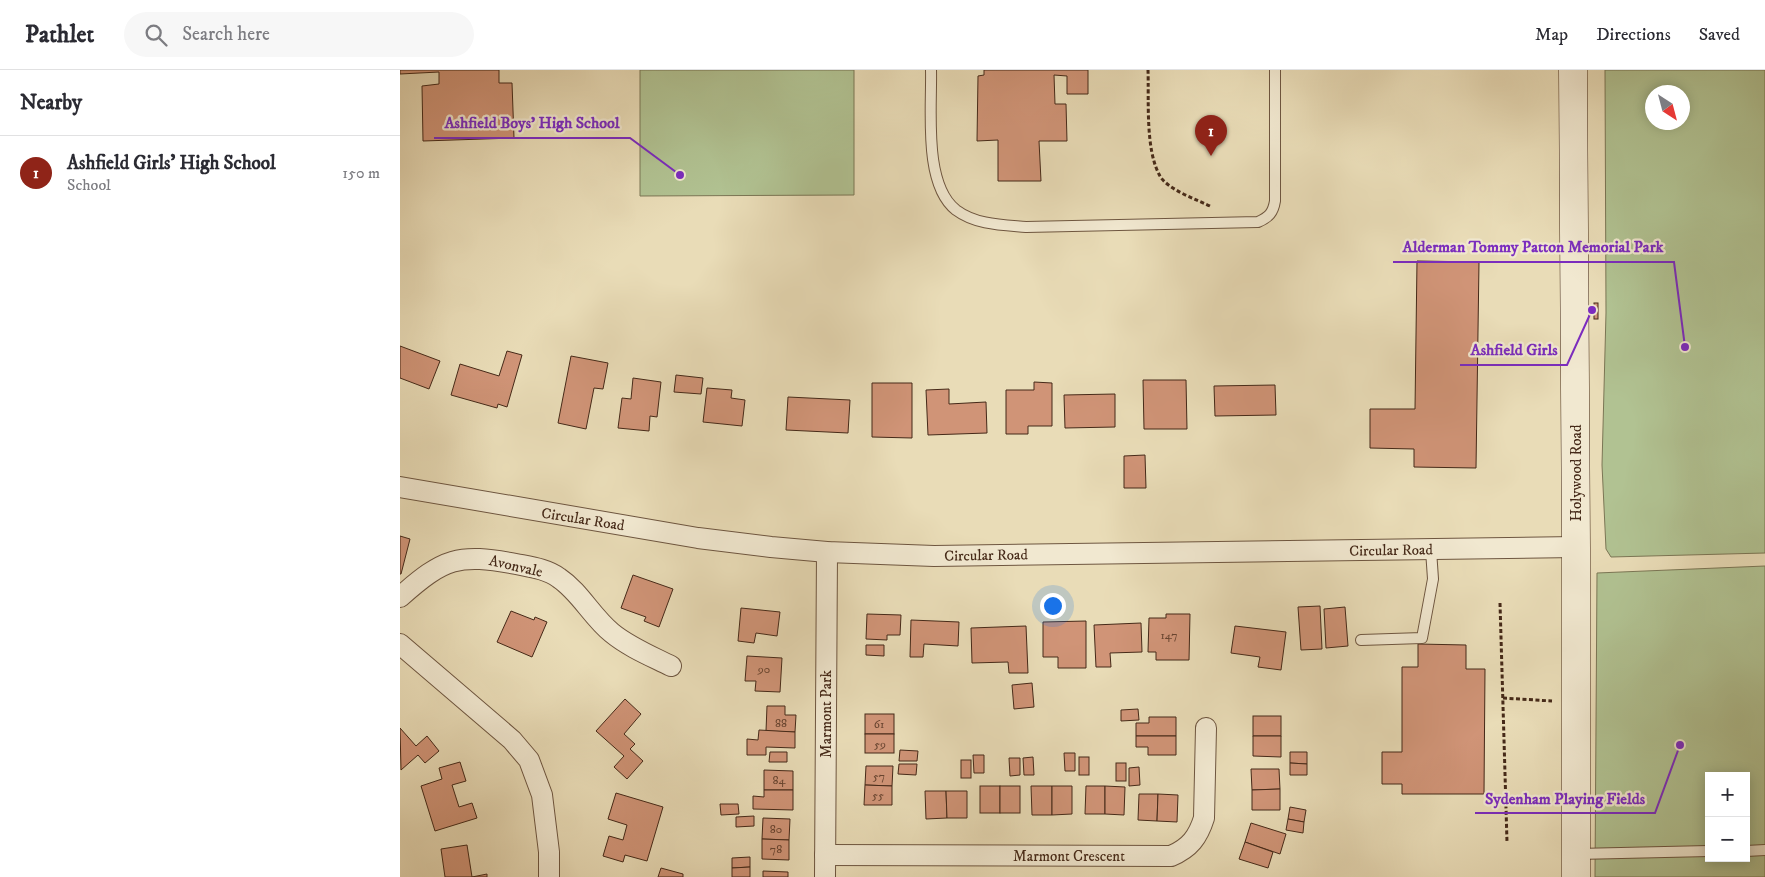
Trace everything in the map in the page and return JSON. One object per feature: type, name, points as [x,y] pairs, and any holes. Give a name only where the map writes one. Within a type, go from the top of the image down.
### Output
[{"type":"main road","name":"Holywood Road","points":[[1573,70],[1576,865]]},
{"type":"street","name":"Circular Road","points":[[400,486],[698,538],[827,552],[934,556],[1576,547]]},
{"type":"street","name":"Marmont Park","points":[[825,877],[827,552]]},
{"type":"street","name":"Avonvale","points":[[400,597],[431,570],[444,563],[462,559],[483,558],[542,570],[560,578],[611,632],[626,643],[671,666]]},
{"type":"street","points":[[400,644],[512,740],[529,760],[542,795],[549,852],[549,877]]},
{"type":"street","name":"Marmont Crescent","points":[[825,855],[1172,856],[1188,847],[1202,824],[1206,728]]},
{"type":"lane","points":[[931,70],[933,169],[939,187],[956,209],[974,219],[994,225],[1026,227],[1244,223],[1258,222],[1267,218],[1274,210],[1276,202],[1275,70]]},
{"type":"lane","points":[[1361,640],[1422,638],[1433,579],[1431,550]]},
{"type":"lane","points":[[1750,851],[1765,850]]},
{"type":"lane","points":[[1576,865],[1705,852]]},
{"type":"path","points":[[1148,70],[1151,150],[1160,178],[1180,192],[1244,223]]},
{"type":"path","points":[[1500,604],[1507,842]]},
{"type":"path","points":[[1503,698],[1556,702]]},
{"type":"green space","points":[[640,70],[854,70],[854,195],[640,196]]},
{"type":"green space","points":[[1605,70],[1765,70],[1765,553],[1611,557],[1606,549],[1602,465],[1606,313]]},
{"type":"green space","points":[[1765,566],[1765,877],[1595,877],[1597,573]]},
{"type":"building","points":[[400,70],[499,70],[499,83],[512,83],[514,138],[423,141],[422,86],[439,84],[439,72],[400,74]]},
{"type":"building","points":[[984,70],[1088,70],[1088,94],[1067,94],[1067,76],[1054,75],[1055,104],[1066,104],[1067,141],[1039,141],[1041,181],[998,181],[998,140],[977,141],[978,76],[984,75]]},
{"type":"building","points":[[1417,261],[1479,262],[1476,468],[1414,467],[1414,449],[1370,448],[1370,409],[1415,409]]},
{"type":"building","points":[[1594,303],[1598,303],[1598,319],[1594,319]]},
{"type":"building","points":[[400,346],[440,361],[429,389],[400,378]]},
{"type":"building","points":[[507,351],[522,355],[507,407],[498,404],[497,408],[451,395],[460,364],[499,376]]},
{"type":"building","points":[[571,356],[608,363],[603,389],[594,388],[586,429],[558,423]]},
{"type":"building","points":[[676,375],[703,378],[701,394],[674,392]]},
{"type":"building","points":[[633,378],[661,382],[657,417],[650,416],[649,431],[618,428],[622,398],[631,399]]},
{"type":"building","points":[[1143,380],[1186,380],[1187,429],[1144,429]]},
{"type":"building","points":[[1034,382],[1052,383],[1052,426],[1028,426],[1028,434],[1006,434],[1006,390],[1034,390]]},
{"type":"building","points":[[872,383],[912,383],[912,438],[872,437]]},
{"type":"building","points":[[1275,385],[1276,415],[1215,416],[1214,386]]},
{"type":"building","points":[[707,388],[732,390],[731,398],[745,400],[742,426],[703,422]]},
{"type":"building","points":[[949,389],[949,404],[986,402],[987,433],[928,435],[926,390]]},
{"type":"building","points":[[1115,394],[1115,427],[1065,428],[1064,395]]},
{"type":"building","points":[[788,397],[850,400],[848,433],[786,430]]},
{"type":"building","points":[[1145,455],[1146,488],[1124,488],[1124,456]]},
{"type":"building","points":[[400,536],[410,539],[401,574],[400,574]]},
{"type":"building","points":[[633,575],[673,589],[659,627],[644,621],[646,617],[621,608]]},
{"type":"building","points":[[1320,606],[1322,649],[1301,650],[1298,607]]},
{"type":"building","points":[[1345,607],[1348,646],[1326,648],[1324,609]]},
{"type":"building","points":[[741,608],[780,612],[777,636],[756,633],[754,643],[738,641]]},
{"type":"building","points":[[511,611],[534,620],[535,617],[547,622],[532,657],[497,642]]},
{"type":"building","points":[[867,614],[901,615],[900,635],[887,635],[887,640],[866,639]]},
{"type":"building","points":[[1166,614],[1190,614],[1189,660],[1156,660],[1156,652],[1148,652],[1149,618],[1166,618]]},
{"type":"building","points":[[911,620],[959,622],[958,646],[924,644],[923,657],[910,657]]},
{"type":"building","points":[[1086,621],[1086,668],[1058,668],[1058,657],[1043,657],[1043,622]]},
{"type":"building","points":[[1141,623],[1142,652],[1110,653],[1111,667],[1096,667],[1094,625]]},
{"type":"building","points":[[1026,626],[1028,673],[1009,673],[1008,662],[972,663],[971,628]]},
{"type":"building","points":[[1235,626],[1286,632],[1281,670],[1258,667],[1260,657],[1231,653]]},
{"type":"building","points":[[1418,644],[1466,645],[1466,669],[1485,669],[1484,794],[1402,794],[1402,784],[1382,784],[1382,752],[1402,752],[1402,667],[1418,667]]},
{"type":"building","points":[[866,645],[884,645],[884,656],[866,655]]},
{"type":"building","points":[[747,656],[782,658],[780,692],[755,691],[756,681],[745,681]]},
{"type":"building","points":[[1032,683],[1034,707],[1014,709],[1012,685]]},
{"type":"building","points":[[625,699],[641,714],[624,734],[635,744],[630,749],[643,761],[627,779],[614,767],[624,756],[596,731]]},
{"type":"building","points":[[767,706],[785,706],[785,715],[796,715],[795,732],[766,731]]},
{"type":"building","points":[[1138,709],[1139,720],[1121,721],[1121,710]]},
{"type":"building","points":[[865,714],[894,714],[894,734],[865,734]]},
{"type":"building","points":[[1253,716],[1281,716],[1281,736],[1253,736]]},
{"type":"building","points":[[1149,717],[1176,717],[1176,736],[1136,736],[1136,723],[1149,723]]},
{"type":"building","points":[[400,728],[416,746],[427,736],[439,751],[425,763],[418,755],[401,770]]},
{"type":"building","points":[[759,730],[795,732],[795,748],[766,747],[766,755],[747,755],[747,739],[758,740]]},
{"type":"building","points":[[865,734],[894,734],[894,753],[865,753]]},
{"type":"building","points":[[1136,736],[1176,736],[1176,755],[1148,755],[1148,747],[1136,747]]},
{"type":"building","points":[[1253,736],[1281,736],[1281,757],[1253,756]]},
{"type":"building","points":[[900,750],[918,751],[917,761],[899,761]]},
{"type":"building","points":[[770,752],[787,752],[787,762],[769,762]]},
{"type":"building","points":[[1290,752],[1307,752],[1307,764],[1290,763]]},
{"type":"building","points":[[1064,753],[1075,753],[1075,771],[1065,771]]},
{"type":"building","points":[[973,755],[984,755],[984,773],[974,773]]},
{"type":"building","points":[[1033,757],[1034,775],[1024,775],[1023,758]]},
{"type":"building","points":[[1079,757],[1089,757],[1089,775],[1079,775]]},
{"type":"building","points":[[1009,758],[1020,758],[1020,775],[1010,776]]},
{"type":"building","points":[[961,760],[971,760],[971,778],[961,778]]},
{"type":"building","points":[[460,762],[466,781],[452,785],[459,807],[472,803],[477,818],[435,831],[421,786],[442,779],[439,768]]},
{"type":"building","points":[[1116,763],[1126,763],[1126,781],[1116,781]]},
{"type":"building","points":[[1290,763],[1307,764],[1307,775],[1290,775]]},
{"type":"building","points":[[899,764],[917,764],[916,775],[898,774]]},
{"type":"building","points":[[866,766],[893,766],[892,786],[865,785]]},
{"type":"building","points":[[1139,767],[1140,785],[1129,786],[1129,768]]},
{"type":"building","points":[[1251,769],[1279,769],[1280,789],[1252,790]]},
{"type":"building","points":[[764,770],[793,771],[793,790],[764,790]]},
{"type":"building","points":[[865,785],[892,786],[892,805],[864,805]]},
{"type":"building","points":[[980,786],[1000,786],[1000,813],[980,813]]},
{"type":"building","points":[[1000,786],[1020,786],[1020,813],[1000,813]]},
{"type":"building","points":[[1031,786],[1052,786],[1052,815],[1032,815]]},
{"type":"building","points":[[1052,786],[1072,786],[1072,814],[1052,815]]},
{"type":"building","points":[[1086,786],[1105,786],[1105,814],[1085,814]]},
{"type":"building","points":[[1105,786],[1125,787],[1124,815],[1105,814]]},
{"type":"building","points":[[1280,789],[1280,810],[1252,810],[1252,790]]},
{"type":"building","points":[[764,790],[793,790],[793,810],[753,809],[753,796],[764,797]]},
{"type":"building","points":[[925,791],[946,791],[947,818],[926,819]]},
{"type":"building","points":[[946,791],[967,791],[967,818],[947,818]]},
{"type":"building","points":[[616,793],[663,807],[647,861],[625,855],[623,862],[603,856],[609,836],[623,840],[627,825],[608,819]]},
{"type":"building","points":[[1139,794],[1158,794],[1157,821],[1138,820]]},
{"type":"building","points":[[1158,794],[1178,795],[1177,822],[1157,821]]},
{"type":"building","points":[[720,804],[738,804],[739,814],[721,815]]},
{"type":"building","points":[[1290,807],[1306,810],[1304,822],[1288,819]]},
{"type":"building","points":[[754,816],[754,826],[736,827],[736,817]]},
{"type":"building","points":[[763,818],[790,819],[789,840],[762,839]]},
{"type":"building","points":[[1288,819],[1304,822],[1303,833],[1286,830]]},
{"type":"building","points":[[1251,823],[1286,834],[1280,854],[1245,842]]},
{"type":"building","points":[[762,839],[789,840],[789,860],[762,859]]},
{"type":"building","points":[[1245,842],[1273,852],[1268,868],[1239,859]]},
{"type":"building","points":[[467,845],[472,877],[445,877],[441,849]]},
{"type":"building","points":[[750,857],[750,867],[732,868],[732,858]]},
{"type":"building","points":[[750,867],[750,877],[732,877],[732,868]]},
{"type":"building","points":[[661,868],[683,874],[683,877],[658,877]]},
{"type":"building","points":[[763,871],[788,872],[788,877],[763,877]]},
{"type":"building","points":[[487,874],[487,877],[472,877]]},
{"type":"place","name":"Ashfield Girls' High School","points":[[1211,156]]},
{"type":"place","name":"Ashfield Boys' High School","points":[[680,175]]},
{"type":"place","name":"Ashfield Girls","points":[[1592,310]]},
{"type":"place","name":"Alderman Tommy Patton Memorial Park","points":[[1685,347]]},
{"type":"place","name":"Sydenham Playing Fields","points":[[1680,745]]}]
